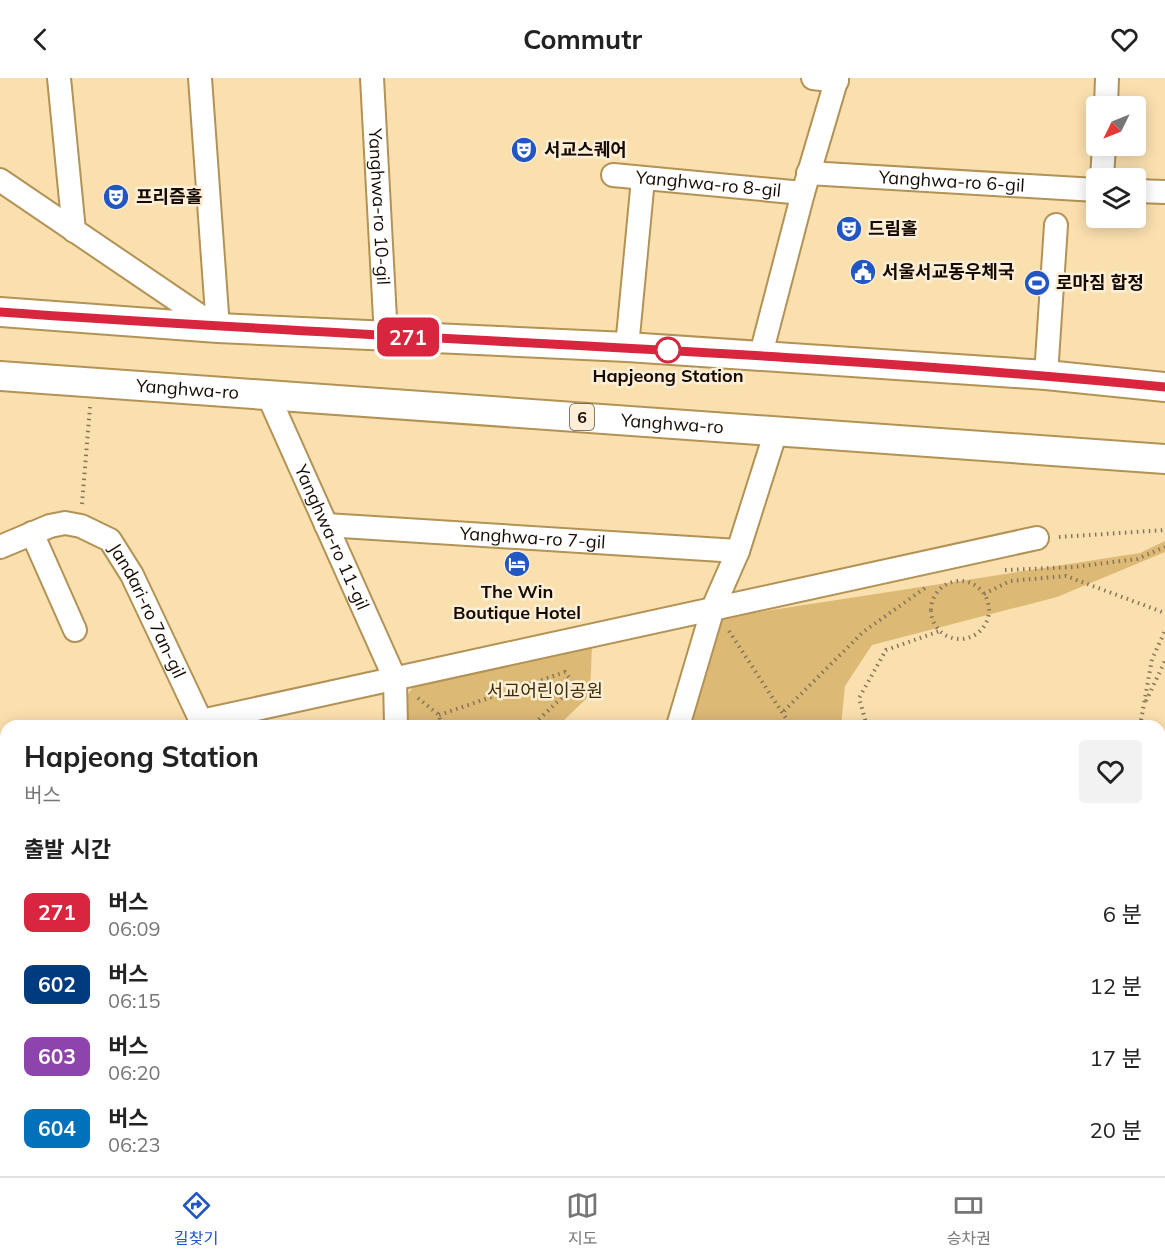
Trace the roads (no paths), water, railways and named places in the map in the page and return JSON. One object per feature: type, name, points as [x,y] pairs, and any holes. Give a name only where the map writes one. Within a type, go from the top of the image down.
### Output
[{"type":"main road","points":[[0,312],[218,328],[627,347],[760,358],[1046,375],[1165,387]]},
{"type":"main road","name":"Yanghwa-ro","points":[[0,376],[1165,459]]},
{"type":"street","points":[[59,78],[74,231]]},
{"type":"street","points":[[200,78],[218,328]]},
{"type":"street","name":"Yanghwa-ro 10-gil","points":[[372,78],[386,337]]},
{"type":"street","name":"Yanghwa-ro 8-gil","points":[[760,358],[806,183],[837,79],[813,78]]},
{"type":"street","points":[[1106,96],[1107,78]]},
{"type":"street","name":"Yanghwa-ro 8-gil","points":[[613,175],[643,179],[806,183]]},
{"type":"street","points":[[627,347],[643,179]]},
{"type":"street","points":[[0,180],[218,328]]},
{"type":"street","name":"Yanghwa-ro 6-gil","points":[[806,183],[1086,190]]},
{"type":"street","points":[[1146,191],[1165,192]]},
{"type":"street","points":[[1046,375],[1056,225]]},
{"type":"street","name":"Yanghwa-ro 11-gil","points":[[268,395],[326,525],[402,685],[397,720]]},
{"type":"street","points":[[680,720],[712,611],[738,551],[776,431]]},
{"type":"street","name":"Jandari-ro 7an-gil","points":[[0,547],[32,533],[65,523],[81,526],[110,540],[121,554],[199,720]]},
{"type":"street","name":"Yanghwa-ro 7-gil","points":[[326,525],[738,551]]},
{"type":"street","points":[[32,533],[75,630]]},
{"type":"street","points":[[222,720],[402,685],[712,611],[1037,538]]},
{"type":"place","name":"서교스퀘어","points":[[524,150]]},
{"type":"place","name":"프리즘홀","points":[[116,197]]},
{"type":"place","name":"드림홀","points":[[849,229]]},
{"type":"place","name":"서울서교동우체국","points":[[863,272]]},
{"type":"place","name":"로마짐 합정","points":[[1037,283]]},
{"type":"place","name":"Hapjeong Station","points":[[668,350]]},
{"type":"place","name":"The Win Boutique Hotel","points":[[517,564]]},
{"type":"park label","name":"서교어린이공원","points":[[545,691]]}]
